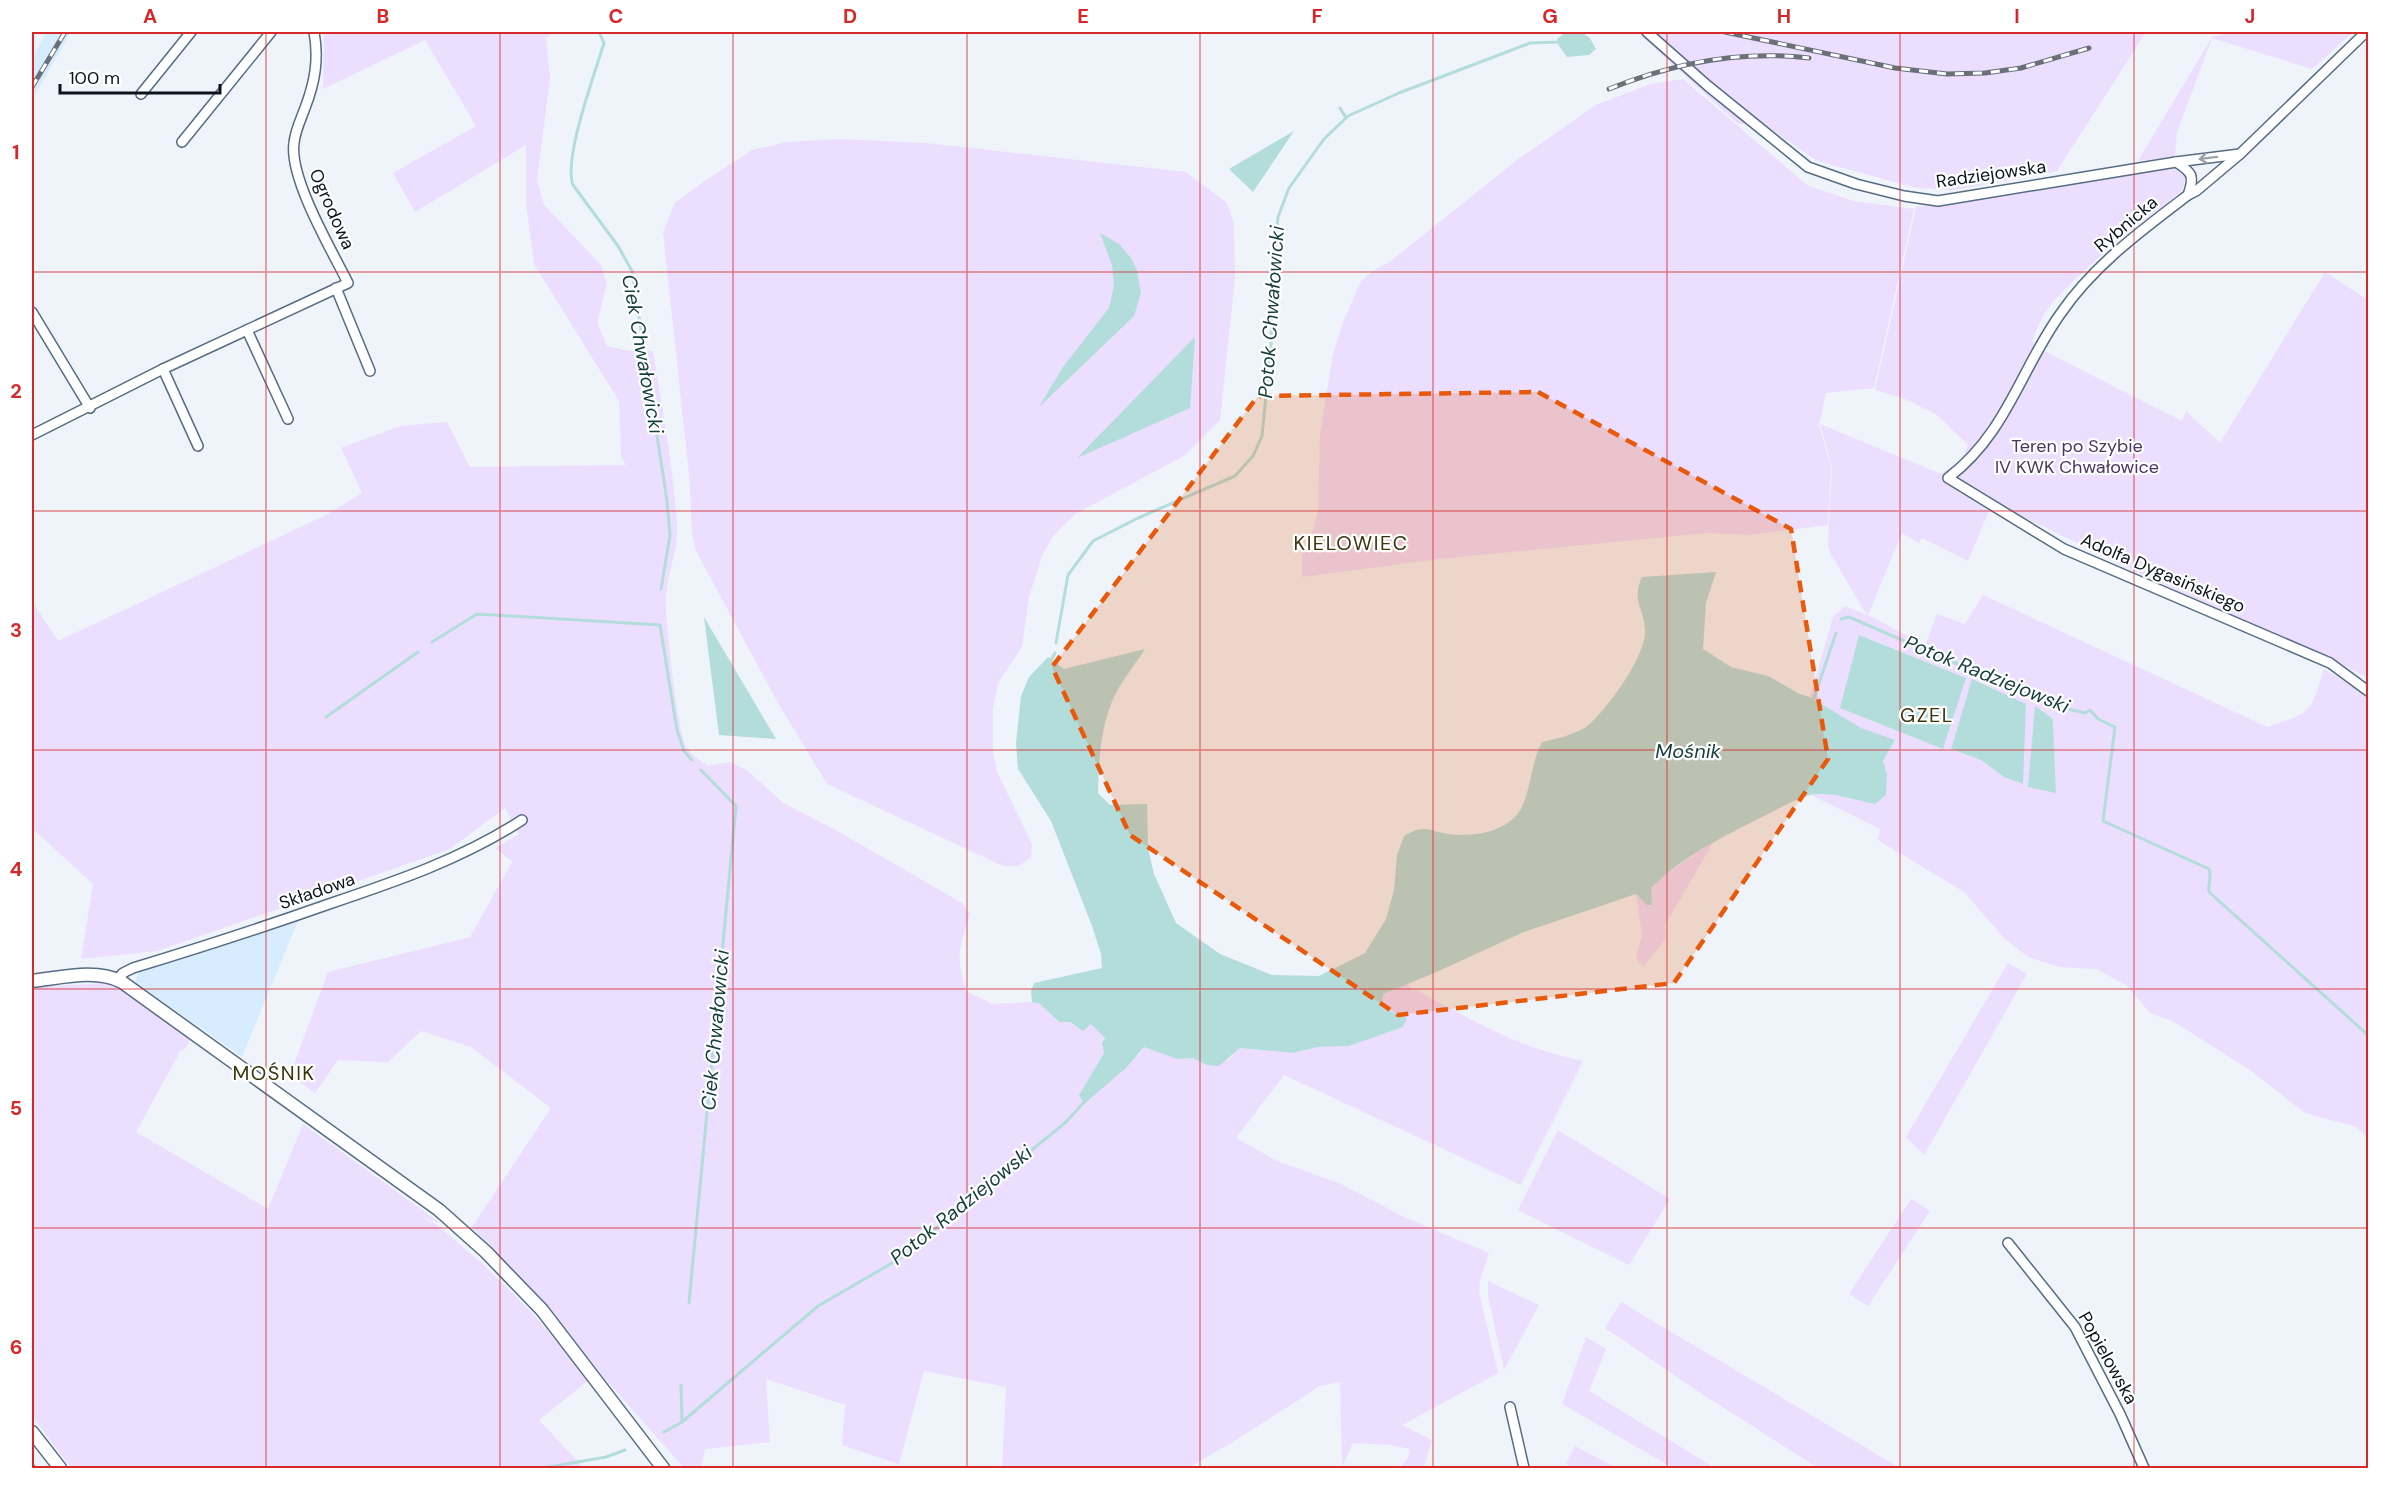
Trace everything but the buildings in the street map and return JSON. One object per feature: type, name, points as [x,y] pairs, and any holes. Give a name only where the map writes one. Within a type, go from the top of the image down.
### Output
[{"type":"street","points":[[141,94],[191,32]]},
{"type":"street","points":[[182,142],[272,32]]},
{"type":"street","name":"Ogrodowa","points":[[314,32],[317,67],[295,135],[293,157],[301,185],[348,283],[336,288]]},
{"type":"street","name":"Radziejowska","points":[[1647,32],[1708,86],[1808,167],[1856,184],[1904,196],[1938,201],[2176,162],[2240,154]]},
{"type":"street","name":"Rybnicka","points":[[1948,478],[1976,454],[2009,407],[2060,313],[2087,280],[2133,237],[2196,191],[2240,154],[2366,32]]},
{"type":"street","points":[[2176,162],[2189,170],[2193,182],[2188,195]]},
{"type":"street","points":[[32,435],[90,408],[163,369],[336,288],[370,371]]},
{"type":"street","points":[[32,312],[90,408]]},
{"type":"street","points":[[247,330],[288,419]]},
{"type":"street","points":[[163,369],[198,446]]},
{"type":"street","name":"Adolfa Dygasińskiego","points":[[1948,478],[2064,549],[2330,663],[2368,691]]},
{"type":"street","name":"Składowa","points":[[117,980],[123,973],[133,968],[307,912],[445,863],[499,836],[522,820]]},
{"type":"street","points":[[32,981],[83,976],[103,976],[117,980],[347,1142],[461,1228],[542,1310],[663,1468]]},
{"type":"street","name":"Popielowska","points":[[2008,1243],[2075,1327],[2120,1414],[2144,1468]]},
{"type":"street","points":[[1510,1407],[1524,1468]]},
{"type":"street","points":[[32,1432],[60,1468]]},
{"type":"highlighted area","points":[[1538,392],[1791,529],[1828,759],[1674,983],[1398,1015],[1130,835],[1052,667],[1258,396]]},
{"type":"shaded area","points":[[46,32],[71,32],[32,100],[32,60]]},
{"type":"shaded area","points":[[298,921],[242,1057],[135,982],[138,973]]},
{"type":"green space","points":[[329,32],[554,32],[546,38],[550,79],[537,180],[544,205],[601,265],[607,283],[597,323],[607,346],[629,351],[653,351],[667,437],[677,523],[666,611],[676,701],[683,739],[687,748],[708,766],[729,762],[747,770],[783,803],[832,828],[962,903],[970,914],[960,953],[961,970],[967,992],[993,1004],[1032,1002],[1040,1004],[1058,1022],[1070,1022],[1075,1026],[1091,1023],[1105,1038],[1102,1043],[1104,1053],[1079,1095],[1140,1054],[1144,1046],[1177,1059],[1194,1058],[1207,1065],[1229,1059],[1240,1048],[1293,1053],[1318,1047],[1349,1046],[1403,1027],[1406,1018],[1382,1008],[1383,994],[1407,983],[1410,987],[1494,1031],[1538,1049],[1583,1061],[1521,1185],[1284,1075],[1236,1138],[1277,1161],[1341,1184],[1404,1217],[1489,1253],[1480,1280],[1479,1292],[1498,1373],[1402,1425],[1432,1440],[1424,1468],[1399,1468],[1408,1458],[1410,1449],[1390,1445],[1353,1443],[1342,1467],[1340,1382],[1320,1386],[1188,1468],[1002,1468],[1006,1387],[924,1371],[899,1464],[842,1445],[845,1405],[766,1379],[770,1442],[705,1449],[701,1468],[684,1468],[599,1372],[569,1333],[472,1227],[551,1108],[471,1047],[421,1031],[388,1062],[338,1060],[315,1093],[290,1075],[328,972],[470,937],[512,862],[495,848],[519,834],[505,808],[450,849],[157,951],[81,959],[93,884],[32,830],[32,601],[58,641],[326,515],[362,493],[341,448],[400,426],[447,422],[470,467],[626,465],[621,456],[619,401],[534,264],[526,203],[526,145],[415,212],[393,173],[476,126],[425,40],[323,89],[324,34]]},
{"type":"green space","points":[[1637,32],[2146,32],[2057,171],[1955,190],[1917,188],[1817,161],[1764,124],[1738,124]]},
{"type":"green space","points":[[2222,32],[2353,32],[2312,69],[2212,38],[2177,132],[2175,156],[2138,161],[2212,37],[2226,34]]},
{"type":"green space","points":[[1683,79],[1807,185],[1853,201],[1914,209],[1874,388],[1826,393],[1819,425],[1831,467],[1828,525],[1748,535],[1707,533],[1439,559],[1302,577],[1302,552],[1312,535],[1318,511],[1320,434],[1333,354],[1343,322],[1361,281],[1391,261],[1517,160],[1596,105],[1650,84]]},
{"type":"green space","points":[[840,139],[926,143],[1186,172],[1227,203],[1234,224],[1235,278],[1220,420],[1184,456],[1075,514],[1053,536],[1042,556],[1029,597],[1022,647],[998,683],[993,709],[993,752],[997,772],[1032,844],[1031,857],[1019,866],[1003,866],[827,784],[778,703],[696,551],[692,534],[690,484],[663,232],[675,203],[752,150],[787,142]]},
{"type":"green space","name":"Teren po Szybie IV KWK Chwałowice","points":[[2173,168],[2185,176],[2183,190],[2100,257],[2050,305],[2032,341],[2044,351],[2182,421],[2186,411],[2220,443],[2325,272],[2368,300],[2368,678],[2342,664],[2125,567],[1992,501],[1957,477],[1942,475],[1947,484],[1989,511],[1968,561],[1922,538],[1919,543],[1902,533],[1868,615],[1925,645],[1937,614],[1965,624],[1983,595],[2267,727],[2293,718],[2307,709],[2316,695],[2324,669],[2368,696],[2368,1138],[2357,1127],[2305,1113],[2251,1071],[2176,1023],[2150,1013],[2126,985],[2096,969],[2059,967],[2028,957],[2005,939],[1964,892],[1878,840],[1880,829],[1811,795],[1823,794],[1887,774],[1883,761],[1895,741],[1861,728],[1810,697],[1833,617],[1845,606],[1867,615],[1830,553],[1828,544],[1832,467],[1820,424],[1941,474],[1961,460],[1968,445],[1937,415],[1905,399],[1875,390],[1916,207]],"holes":[[[1860,635],[1966,678],[1943,749],[1840,708]],[[1972,680],[2026,705],[2022,784],[2004,777],[1981,760],[1951,749]],[[2035,707],[2053,719],[2056,793],[2030,773]]]},
{"type":"green space","points":[[1714,841],[1665,925],[1666,939],[1643,967],[1636,958],[1642,935],[1636,894],[1647,905],[1652,905],[1651,888],[1660,878]]},
{"type":"green space","points":[[2008,963],[2027,974],[1924,1155],[1906,1137]]},
{"type":"green space","points":[[108,983],[193,1035],[185,1049],[181,1050],[136,1132],[268,1209],[303,1124],[440,1223],[419,1216],[437,1225],[486,1267],[534,1315],[589,1380],[539,1420],[584,1468],[71,1468],[32,1416],[32,987]]},
{"type":"green space","points":[[1558,1130],[1670,1199],[1629,1265],[1518,1210]]},
{"type":"green space","points":[[1911,1199],[1930,1211],[1868,1306],[1849,1294]]},
{"type":"green space","points":[[1488,1281],[1539,1305],[1504,1370],[1488,1296]]},
{"type":"green space","points":[[1621,1302],[1900,1468],[1818,1468],[1699,1392],[1605,1328]]},
{"type":"green space","points":[[1586,1337],[1606,1349],[1589,1391],[1715,1468],[1673,1468],[1562,1404]]},
{"type":"green space","points":[[1575,1446],[1617,1468],[1568,1468],[1567,1462]]},
{"type":"water","points":[[1581,32],[1590,38],[1596,49],[1589,55],[1567,57],[1557,39],[1563,34]]},
{"type":"water","points":[[1294,131],[1253,192],[1229,169]]},
{"type":"water","points":[[1100,233],[1119,244],[1131,258],[1137,270],[1141,293],[1134,316],[1039,407],[1063,367],[1109,308],[1114,286],[1112,265]]},
{"type":"water","points":[[1195,337],[1190,408],[1077,458]]},
{"type":"water","name":"Mośnik","points":[[1716,572],[1706,603],[1703,649],[1731,667],[1768,676],[1810,697],[1861,728],[1895,740],[1883,761],[1887,774],[1886,795],[1875,804],[1826,794],[1810,795],[1798,799],[1719,839],[1676,866],[1651,888],[1652,905],[1647,905],[1636,894],[1524,932],[1383,994],[1382,1008],[1407,1018],[1403,1027],[1349,1046],[1318,1047],[1293,1053],[1240,1048],[1219,1066],[1207,1065],[1193,1058],[1177,1059],[1144,1047],[1126,1068],[1084,1104],[1079,1095],[1104,1053],[1102,1043],[1105,1038],[1091,1024],[1083,1031],[1070,1022],[1059,1022],[1040,1004],[1032,1002],[1031,991],[1034,983],[1102,968],[1101,954],[1092,926],[1051,821],[1018,769],[1016,743],[1021,696],[1029,677],[1048,657],[1064,669],[1145,649],[1121,685],[1109,709],[1101,744],[1098,793],[1110,805],[1147,804],[1148,848],[1154,874],[1176,923],[1220,954],[1272,975],[1319,976],[1365,953],[1386,919],[1394,890],[1397,855],[1404,836],[1422,829],[1463,835],[1484,833],[1504,825],[1519,812],[1523,805],[1542,742],[1586,727],[1614,697],[1632,668],[1644,641],[1644,622],[1638,599],[1642,577]]},
{"type":"water","points":[[704,617],[776,739],[719,735]]},
{"type":"water","points":[[1859,635],[1966,678],[1943,749],[1840,708]]},
{"type":"water","points":[[1972,679],[2026,704],[2023,784],[2004,777],[1981,760],[1951,749]]},
{"type":"water","points":[[2035,706],[2053,719],[2056,793],[2028,787]]},
{"type":"waterway","name":"Ciek Chwałowicki","points":[[599,32],[604,43],[581,116],[572,156],[571,173],[573,185],[618,246],[632,271],[667,501],[670,535],[661,589]]},
{"type":"waterway","name":"Potok Chwałowicki","points":[[1056,643],[1068,575],[1093,541],[1138,518],[1235,476],[1253,456],[1262,436],[1271,343],[1278,217],[1289,188],[1324,139],[1348,116],[1399,93],[1530,43],[1561,42]]},
{"type":"waterway","points":[[1340,108],[1346,118]]},
{"type":"waterway","points":[[432,642],[477,614],[660,625],[677,730],[684,751],[692,760]]},
{"type":"waterway","name":"Potok Radziejowski","points":[[1841,619],[1849,617],[2052,705],[2085,713],[2090,710],[2098,719],[2115,727],[2103,821],[2209,869],[2209,892],[2368,1035]]},
{"type":"waterway","name":"Potok Radziejowski","points":[[1813,701],[1836,633]]},
{"type":"waterway","points":[[326,717],[418,652]]},
{"type":"waterway","name":"Potok Chwałowicki","points":[[1050,662],[1055,653]]},
{"type":"waterway","name":"Ciek Chwałowicki","points":[[689,1303],[736,806],[701,770]]},
{"type":"waterway","name":"Potok Radziejowski","points":[[664,1432],[682,1422],[818,1306],[899,1259],[1066,1122],[1086,1100]]},
{"type":"waterway","name":"Ciek Chwałowicki","points":[[681,1385],[682,1422]]},
{"type":"waterway","name":"Potok Radziejowski","points":[[543,1468],[606,1457],[625,1450]]},
{"type":"railway","points":[[32,87],[65,32]]},
{"type":"railway","points":[[1725,32],[1895,68],[1947,74],[1985,73],[2021,68],[2089,48]]},
{"type":"railway","points":[[1609,89],[1658,72],[1732,57],[1809,58]]},
{"type":"district","name":"KIELOWIEC","points":[[1351,543]]},
{"type":"district","name":"GZEL","points":[[1927,715]]},
{"type":"district","name":"MOŚNIK","points":[[274,1073]]}]
